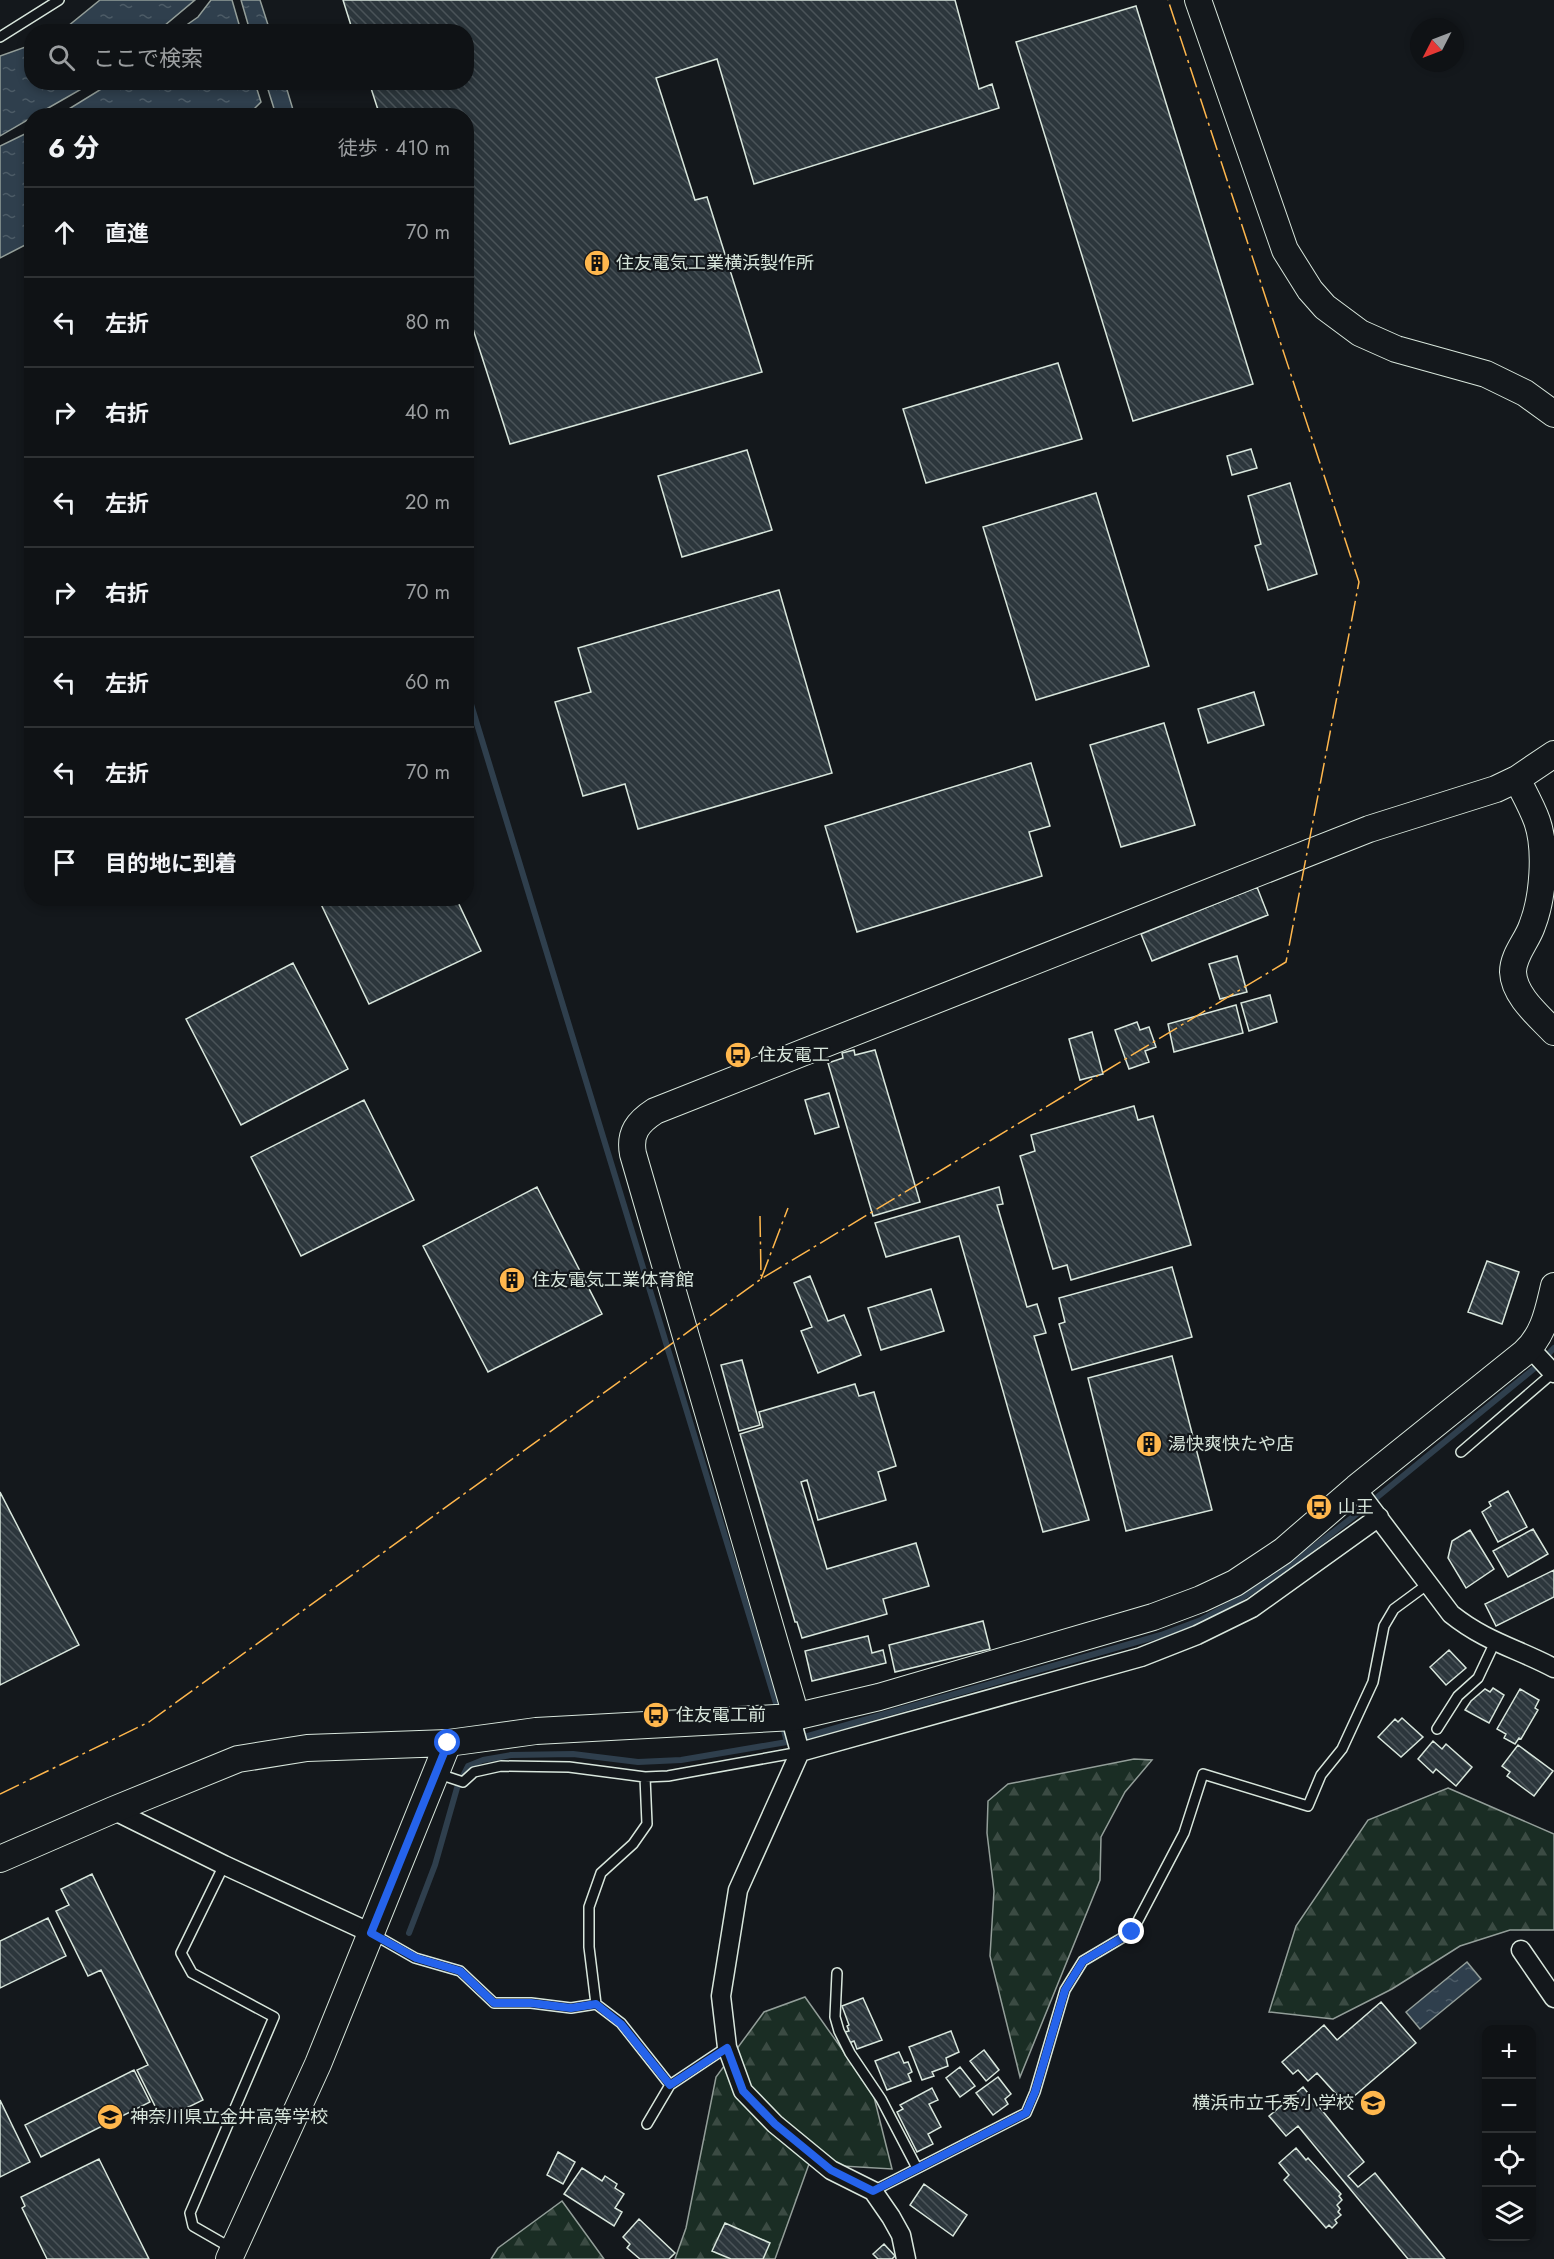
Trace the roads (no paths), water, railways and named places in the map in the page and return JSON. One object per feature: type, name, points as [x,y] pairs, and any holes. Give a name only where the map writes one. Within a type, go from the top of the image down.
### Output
[{"type":"street","points":[[1198,0],[1285,250],[1310,290],[1325,307],[1359,333],[1396,349],[1486,374],[1525,393],[1554,414]]},
{"type":"street","points":[[906,2259],[901,2235],[873,2191],[831,2170],[775,2124],[743,2091],[727,2048],[722,1996],[738,1890],[793,1732],[792,1702],[633,1154],[631,1144],[636,1127],[655,1111],[1369,829],[1496,789],[1517,779],[1554,754]]},
{"type":"street","points":[[1517,779],[1537,822],[1541,841],[1542,876],[1539,909],[1515,960],[1513,972],[1517,988],[1530,1007],[1554,1032]]},
{"type":"street","points":[[793,1732],[879,1698],[1153,1617],[1201,1599],[1234,1583],[1283,1551],[1356,1488],[1534,1352],[1546,1323],[1554,1286]]},
{"type":"street","points":[[1534,1352],[1553,1372]]},
{"type":"street","points":[[1356,1488],[1451,1614],[1470,1630],[1554,1668]]},
{"type":"street","points":[[0,1859],[238,1759],[307,1748],[448,1743],[536,1731],[749,1720],[793,1732],[1141,1657],[1197,1635],[1252,1608],[1379,1517]]},
{"type":"street","points":[[231,2254],[318,2064],[448,1743]]},
{"type":"street","points":[[113,1810],[371,1933]]},
{"type":"street","points":[[1521,1950],[1554,1998]]},
{"type":"lane","points":[[0,37],[59,0]]},
{"type":"lane","points":[[1461,1452],[1553,1372]]},
{"type":"lane","points":[[873,2191],[1026,2113],[1035,2092],[1065,1990],[1083,1961],[1132,1932],[1184,1833],[1203,1774],[1308,1806],[1321,1775],[1342,1749],[1373,1682],[1384,1626],[1394,1609],[1428,1584]]},
{"type":"lane","points":[[1437,1729],[1458,1696],[1478,1678],[1495,1642]]},
{"type":"lane","points":[[436,1773],[463,1782],[474,1772],[501,1766],[568,1767],[645,1778],[668,1776],[793,1732]]},
{"type":"lane","points":[[645,1778],[647,1824],[633,1844],[601,1873],[589,1907],[589,1947],[596,2004],[621,2024],[670,2085]]},
{"type":"lane","points":[[224,1864],[182,1953],[192,1973],[274,2017],[190,2213],[194,2226],[231,2254]]},
{"type":"lane","points":[[371,1933],[416,1958],[460,1971],[494,2003],[531,2003],[571,2008],[596,2004]]},
{"type":"lane","points":[[837,1973],[835,2017],[839,2031],[850,2053],[881,2099],[917,2168]]},
{"type":"lane","points":[[647,2124],[670,2085],[727,2048]]},
{"type":"water","points":[[100,0],[195,0],[166,24],[71,24]]},
{"type":"water","points":[[211,0],[232,0],[239,24],[188,24],[198,17]]},
{"type":"water","points":[[241,0],[260,0],[268,24],[248,24]]},
{"type":"water","points":[[24,47],[24,90],[80,90],[48,108],[24,108],[24,122],[0,136],[0,56]]},
{"type":"water","points":[[100,90],[257,90],[261,102],[255,108],[70,108]]},
{"type":"water","points":[[268,90],[287,90],[292,108],[274,108]]},
{"type":"water","points":[[24,134],[24,246],[0,258],[0,146]]},
{"type":"water","points":[[1467,1962],[1481,1979],[1420,2029],[1406,2012]]},
{"type":"waterway","points":[[474,714],[779,1713]]},
{"type":"waterway","points":[[409,1933],[435,1865],[457,1788],[468,1766],[483,1760],[511,1755],[573,1754],[638,1762],[681,1760],[787,1742],[1161,1635],[1201,1620],[1276,1576],[1353,1517],[1536,1367],[1554,1348]]},
{"type":"waterway","points":[[782,1723],[787,1742]]},
{"type":"place","name":"住友電気工業横浜製作所","points":[[597,263]]},
{"type":"place","name":"住友電工","points":[[738,1055]]},
{"type":"place","name":"住友電気工業体育館","points":[[512,1280]]},
{"type":"place","name":"湯快爽快たや店","points":[[1149,1444]]},
{"type":"place","name":"山王","points":[[1319,1507]]},
{"type":"place","name":"住友電工前","points":[[656,1715]]},
{"type":"place","name":"横浜市立千秀小学校","points":[[1373,2103]]},
{"type":"place","name":"神奈川県立金井高等学校","points":[[110,2117]]}]
